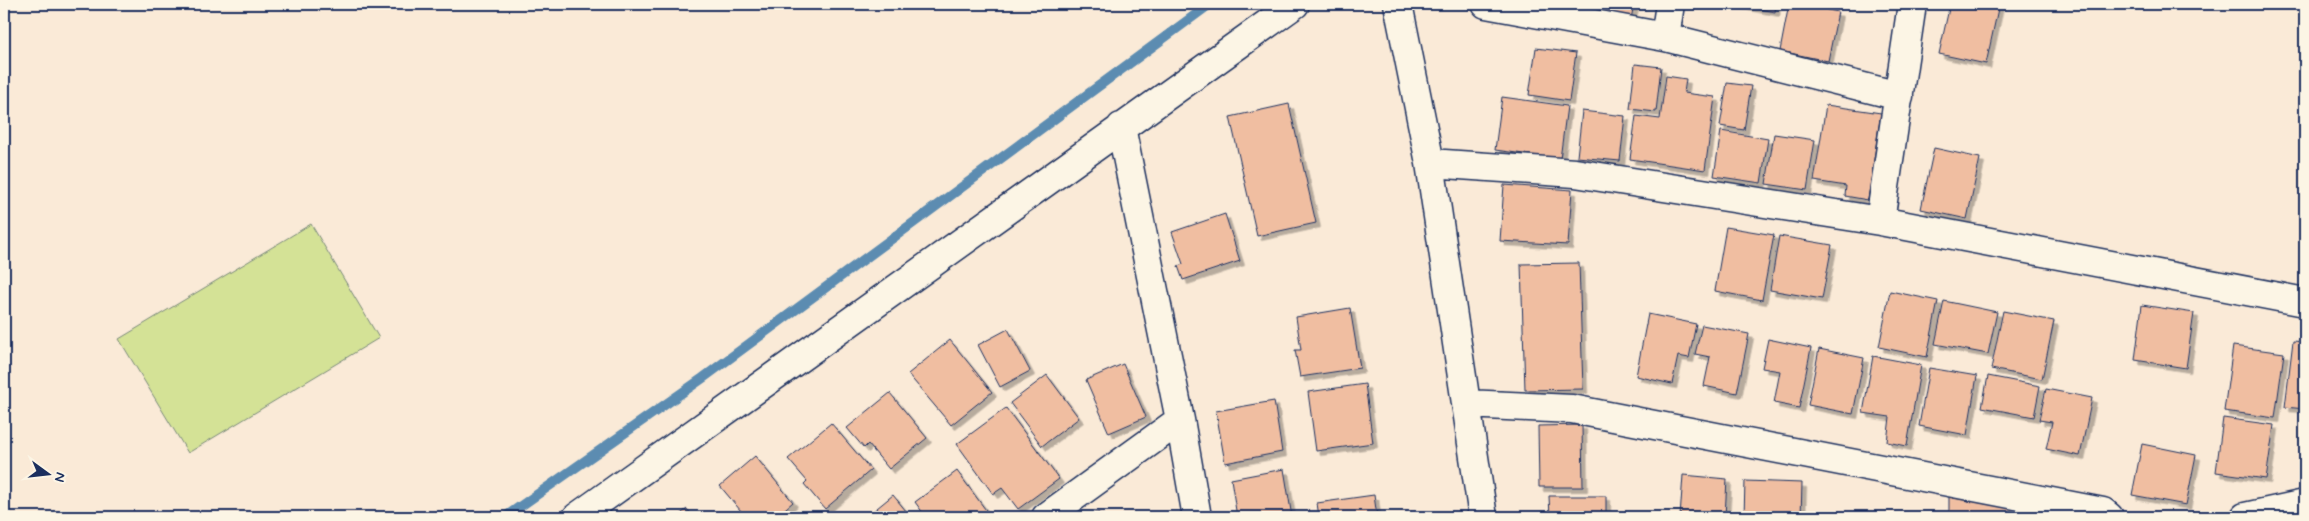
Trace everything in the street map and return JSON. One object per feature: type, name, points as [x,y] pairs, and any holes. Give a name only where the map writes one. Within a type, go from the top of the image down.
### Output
[{"type":"street","points":[[577,517],[1120,127],[1295,4]]},
{"type":"street","points":[[1398,4],[1430,163],[1483,517]]},
{"type":"street","points":[[1486,4],[1665,37],[1899,96]]},
{"type":"street","points":[[1665,37],[1670,4]]},
{"type":"street","points":[[1880,221],[1912,4]]},
{"type":"street","points":[[1120,127],[1180,420],[1197,517]]},
{"type":"street","points":[[1430,163],[1575,173],[1880,221],[2305,302]]},
{"type":"street","points":[[1466,404],[1572,409],[2103,512],[2109,517]]},
{"type":"street","points":[[1046,517],[1180,420]]},
{"type":"street","points":[[2245,517],[2305,504]]},
{"type":"green space","points":[[311,224],[379,338],[188,453],[119,339]]},
{"type":"building","points":[[1560,4],[1634,4],[1631,19]]},
{"type":"building","points":[[1735,4],[1776,4],[1775,12]]},
{"type":"building","points":[[1789,4],[1799,4],[1838,12],[1828,61],[1780,51]]},
{"type":"building","points":[[1950,4],[1999,4],[1986,64],[1939,54]]},
{"type":"building","points":[[1536,48],[1576,53],[1569,101],[1529,95]]},
{"type":"building","points":[[1635,64],[1661,67],[1656,112],[1630,109]]},
{"type":"building","points":[[1666,76],[1686,79],[1684,93],[1715,97],[1705,170],[1630,159],[1636,116],[1660,119]]},
{"type":"building","points":[[1727,83],[1751,86],[1744,130],[1720,126]]},
{"type":"building","points":[[1502,97],[1567,106],[1560,159],[1495,150]]},
{"type":"building","points":[[1289,104],[1316,223],[1257,236],[1230,117]]},
{"type":"building","points":[[1826,105],[1881,113],[1868,200],[1845,196],[1846,186],[1814,181]]},
{"type":"building","points":[[1582,111],[1625,116],[1620,161],[1577,157]]},
{"type":"building","points":[[1721,131],[1768,139],[1761,183],[1714,176]]},
{"type":"building","points":[[1774,134],[1815,140],[1807,190],[1766,184]]},
{"type":"building","points":[[1934,148],[1980,158],[1967,219],[1921,209]]},
{"type":"building","points":[[1504,185],[1572,190],[1568,245],[1500,241]]},
{"type":"building","points":[[1225,214],[1240,261],[1183,280],[1178,266],[1183,264],[1172,232]]},
{"type":"building","points":[[1726,227],[1774,235],[1762,300],[1715,291]]},
{"type":"building","points":[[1779,236],[1832,245],[1822,299],[1770,290]]},
{"type":"building","points":[[1579,263],[1583,389],[1525,390],[1521,264]]},
{"type":"building","points":[[1890,291],[1938,301],[1927,357],[1879,347]]},
{"type":"building","points":[[1944,301],[1997,312],[1988,354],[1935,344]]},
{"type":"building","points":[[2142,305],[2194,313],[2186,368],[2135,360]]},
{"type":"building","points":[[1350,308],[1360,368],[1300,377],[1295,350],[1301,350],[1296,317]]},
{"type":"building","points":[[2003,311],[2054,321],[2042,379],[1991,369]]},
{"type":"building","points":[[1648,314],[1696,324],[1689,358],[1678,356],[1672,384],[1636,376]]},
{"type":"building","points":[[1702,325],[1749,334],[1737,393],[1704,386],[1710,357],[1695,354]]},
{"type":"building","points":[[1008,329],[1030,371],[1000,387],[978,345]]},
{"type":"building","points":[[1768,339],[1811,348],[1799,408],[1774,403],[1780,371],[1762,368]]},
{"type":"building","points":[[950,340],[992,392],[951,425],[908,374]]},
{"type":"building","points":[[2293,341],[2305,342],[2305,409],[2285,407]]},
{"type":"building","points":[[2233,346],[2284,353],[2275,418],[2224,411]]},
{"type":"building","points":[[1819,349],[1864,358],[1853,414],[1808,405]]},
{"type":"building","points":[[1873,356],[1921,365],[1907,446],[1887,442],[1890,417],[1863,413]]},
{"type":"building","points":[[1123,364],[1146,417],[1109,433],[1086,380]]},
{"type":"building","points":[[1929,368],[1977,376],[1967,435],[1919,426]]},
{"type":"building","points":[[1047,375],[1079,418],[1042,446],[1010,403]]},
{"type":"building","points":[[1988,376],[2040,386],[2034,417],[1982,407]]},
{"type":"building","points":[[1365,384],[1373,443],[1316,451],[1308,392]]},
{"type":"building","points":[[2046,389],[2092,398],[2080,456],[2046,449],[2052,422],[2039,420]]},
{"type":"building","points":[[890,393],[927,438],[889,469],[868,444],[864,448],[847,428]]},
{"type":"building","points":[[1274,401],[1282,452],[1225,463],[1216,411]]},
{"type":"building","points":[[1006,408],[1059,479],[1018,509],[1002,488],[993,494],[957,444]]},
{"type":"building","points":[[2223,418],[2274,425],[2266,479],[2216,472]]},
{"type":"building","points":[[831,423],[871,470],[825,509],[804,484],[807,481],[788,459]]},
{"type":"building","points":[[1582,425],[1583,487],[1539,487],[1538,426]]},
{"type":"building","points":[[2142,444],[2196,455],[2186,505],[2132,495]]},
{"type":"building","points":[[755,456],[793,502],[779,514],[781,517],[746,517],[720,486]]},
{"type":"building","points":[[1284,469],[1292,517],[1237,517],[1231,479]]},
{"type":"building","points":[[957,471],[991,517],[926,517],[915,502]]},
{"type":"building","points":[[1683,475],[1727,479],[1725,517],[1680,517]]},
{"type":"building","points":[[1745,481],[1802,483],[1801,517],[1744,517]]},
{"type":"building","points":[[893,495],[911,517],[866,517]]},
{"type":"building","points":[[1374,495],[1377,517],[1319,517],[1317,503]]},
{"type":"building","points":[[1549,496],[1606,496],[1606,517],[1550,517]]},
{"type":"building","points":[[1949,497],[2034,513],[2034,517],[1949,517]]},
{"type":"building","points":[[687,509],[694,517],[677,517]]},
{"type":"building","points":[[1099,513],[1100,517],[1073,517],[1073,515]]},
{"type":"waterway","points":[[505,517],[703,378],[1210,4]]}]
